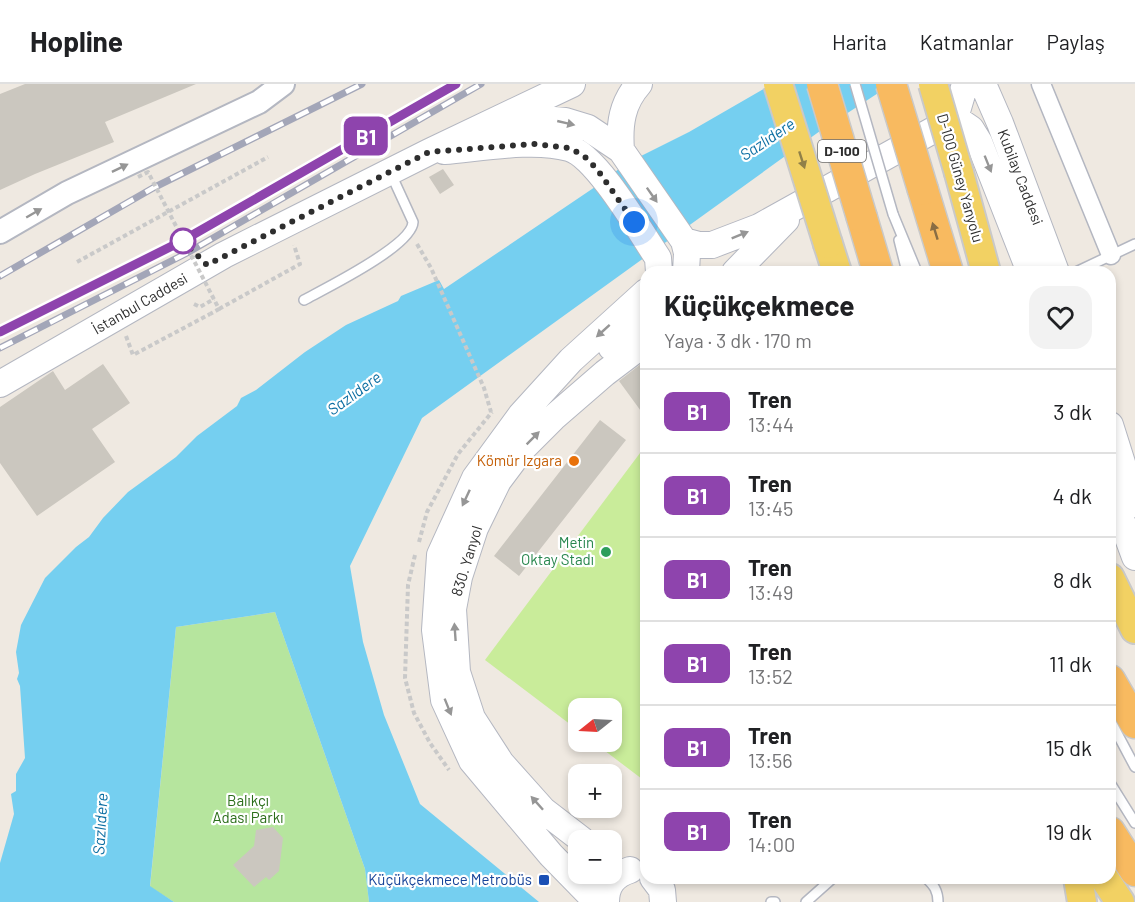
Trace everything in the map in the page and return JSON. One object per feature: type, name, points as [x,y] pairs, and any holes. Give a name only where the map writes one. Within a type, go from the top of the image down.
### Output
[{"type":"highway","name":"D-100","points":[[822,84],[876,266]]},
{"type":"highway","points":[[891,84],[946,266]]},
{"type":"highway","points":[[1116,683],[1135,698]]},
{"type":"highway","points":[[1116,689],[1135,723]]},
{"type":"highway","points":[[1116,841],[1135,871]]},
{"type":"main road","name":"İstanbul Caddesi","points":[[0,384],[224,255],[429,152],[572,84]]},
{"type":"main road","points":[[621,150],[622,114],[630,94],[639,84]]},
{"type":"main road","points":[[778,84],[835,266]]},
{"type":"main road","name":"D-100 Güney Yanyolu","points":[[933,84],[984,266]]},
{"type":"main road","points":[[684,241],[699,245],[712,245],[759,227],[801,205],[954,118],[965,84]]},
{"type":"main road","name":"Kubilay Caddesi","points":[[983,84],[1054,266]]},
{"type":"main road","points":[[429,152],[520,122],[543,118],[588,128],[621,150],[684,241],[687,253],[686,266]]},
{"type":"main road","name":"Kubilay Caddesi","points":[[954,118],[971,129],[979,142],[1028,266]]},
{"type":"main road","points":[[429,152],[534,144],[549,144],[576,150],[597,169],[659,265]]},
{"type":"main road","points":[[741,266],[801,205]]},
{"type":"main road","points":[[521,415],[571,360],[640,297]]},
{"type":"main road","points":[[521,415],[640,324]]},
{"type":"main road","name":"830. Yanyol","points":[[570,830],[536,802],[501,763],[472,718],[457,672],[453,609],[459,576],[475,528],[498,481],[522,449],[553,418],[605,372],[640,346]]},
{"type":"main road","name":"830. Yanyol","points":[[521,415],[475,478],[440,555],[435,630],[444,700],[472,760],[551,855],[597,902]]},
{"type":"main road","points":[[1116,444],[1135,504]]},
{"type":"main road","points":[[1116,505],[1135,557]]},
{"type":"main road","points":[[1116,590],[1135,629]]},
{"type":"main road","points":[[606,902],[607,890],[611,882],[618,875],[635,870]]},
{"type":"main road","points":[[654,884],[662,890],[663,902]]},
{"type":"main road","points":[[1079,884],[1082,902]]},
{"type":"main road","points":[[1108,884],[1120,902]]},
{"type":"street","points":[[0,232],[67,193],[259,102],[284,84]]},
{"type":"street","points":[[1041,84],[1112,255]]},
{"type":"lane","points":[[855,84],[893,214],[906,266]]},
{"type":"lane","points":[[304,300],[378,259],[408,235],[413,222],[390,172]]},
{"type":"lane","points":[[893,214],[915,266]]},
{"type":"lane","points":[[1089,266],[1135,244]]},
{"type":"lane","points":[[1116,731],[1135,767]]},
{"type":"lane","points":[[1116,793],[1135,824]]},
{"type":"lane","points":[[806,902],[826,884]]},
{"type":"lane","points":[[933,884],[938,894],[938,902]]},
{"type":"path","points":[[76,262],[268,157]]},
{"type":"path","points":[[138,177],[148,172],[219,309]]},
{"type":"path","points":[[124,331],[133,355],[241,298],[300,264],[292,239]]},
{"type":"path","points":[[431,268],[484,388],[491,413]]},
{"type":"path","points":[[194,304],[200,307],[214,299]]},
{"type":"green space","name":"Metin Oktay Stadı","points":[[640,453],[640,777],[606,752],[622,752],[622,698],[568,698],[568,723],[485,660]]},
{"type":"green space","name":"Balıkçı Adası Parkı","points":[[275,612],[365,869],[369,902],[174,902],[150,887],[176,627]]},
{"type":"water","name":"Sazlıdere","points":[[772,84],[892,84],[820,131],[422,418],[350,566],[363,642],[384,715],[420,804],[539,902],[369,902],[365,869],[275,612],[176,627],[150,886],[174,902],[0,902],[0,863],[14,814],[11,794],[16,791],[16,774],[25,758],[16,652],[21,625],[45,578],[89,537],[103,518],[128,492],[176,457],[197,436],[237,406],[241,398],[256,390],[305,352],[346,325],[398,301],[401,296],[439,280],[444,289],[627,163],[689,132]]},
{"type":"building","points":[[25,84],[196,84],[105,122],[114,142],[0,190],[0,94]]},
{"type":"building","points":[[443,169],[454,185],[440,194],[429,177]]},
{"type":"building","points":[[103,364],[130,403],[92,429],[115,462],[37,516],[0,463],[0,407],[53,371],[65,390]]},
{"type":"building","points":[[640,365],[640,410],[619,381]]},
{"type":"building","points":[[600,420],[626,440],[519,576],[494,556]]},
{"type":"building","points":[[273,827],[283,838],[279,871],[269,880],[266,877],[254,887],[233,865],[254,846],[256,830]]},
{"type":"railway","points":[[0,276],[153,188],[362,84]]},
{"type":"railway","points":[[0,332],[181,241],[456,84]]},
{"type":"railway","points":[[0,348],[187,253],[481,84]]},
{"type":"train","name":"B1","points":[[0,332],[182,241],[456,84]]},
{"type":"place","name":"Kömür Izgara","points":[[574,461]]},
{"type":"place","name":"Metin Oktay Stadı","points":[[606,552]]},
{"type":"place","name":"Küçükçekmece Metrobüs","points":[[544,880]]},
{"type":"route","points":[[183,241],[207,265],[429,152],[534,144],[570,148],[585,157],[597,169],[634,222]]}]
